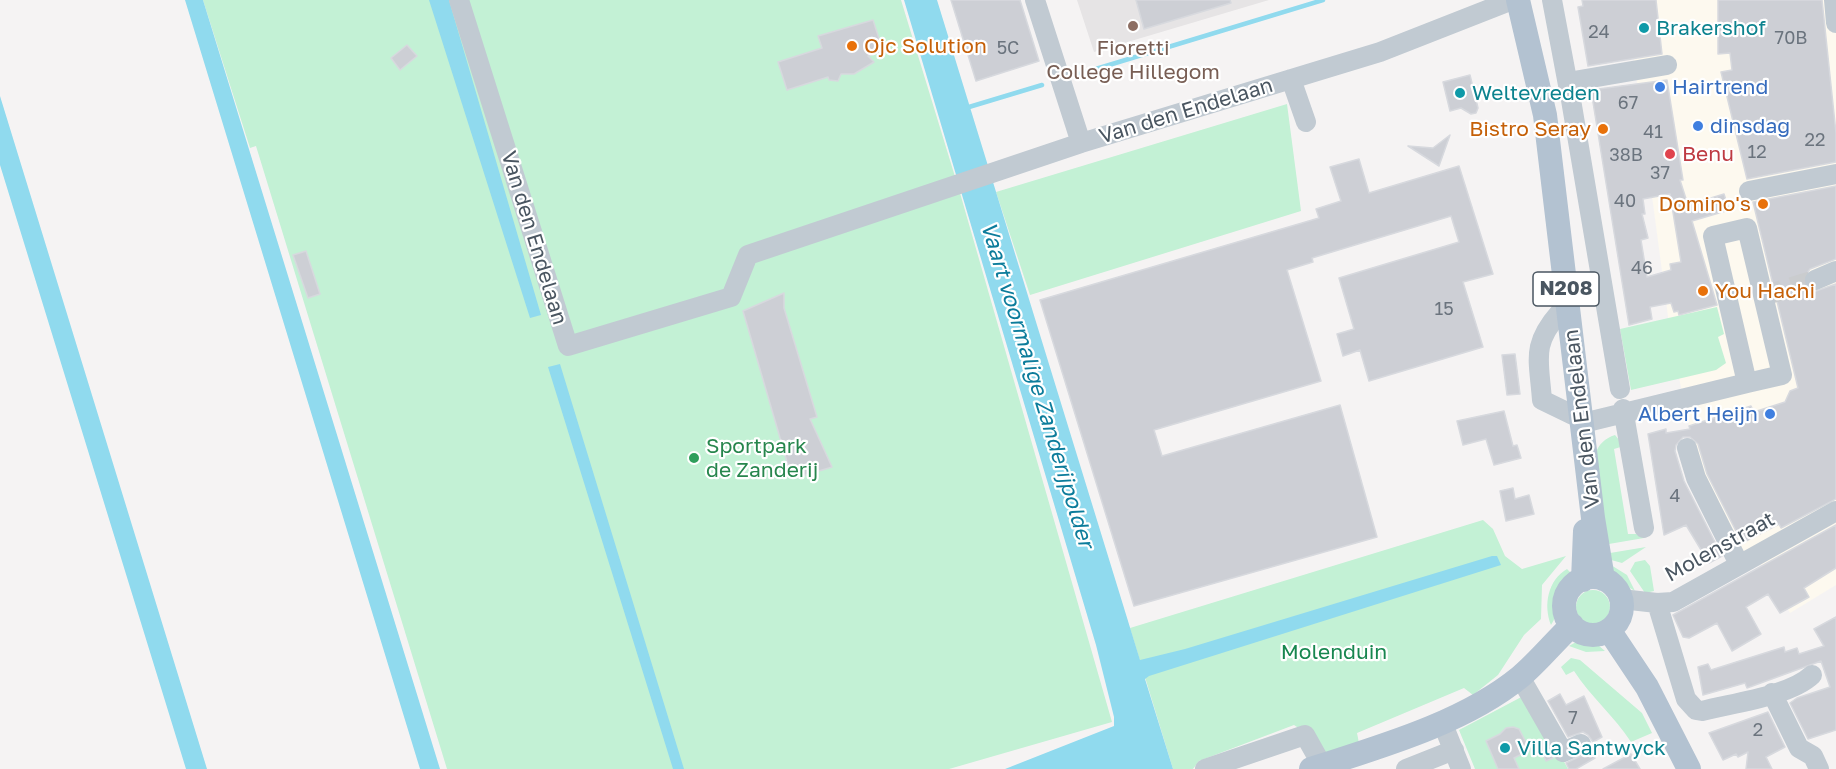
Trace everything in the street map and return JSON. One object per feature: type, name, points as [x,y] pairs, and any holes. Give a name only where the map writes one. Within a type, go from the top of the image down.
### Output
[{"type":"main road","name":"Van den Endelaan","points":[[1513,0],[1545,116],[1593,579]]},
{"type":"main road","name":"Van den Endelaan","points":[[1513,0],[1535,109],[1560,312],[1578,419]]},
{"type":"main road","points":[[1593,579],[1615,587],[1621,599],[1620,617],[1609,630],[1589,635],[1572,626],[1566,616],[1565,601],[1571,588],[1593,579]]},
{"type":"main road","points":[[1319,768],[1442,722],[1487,699],[1520,677],[1572,626]]},
{"type":"main road","points":[[1609,630],[1647,687],[1689,769]]},
{"type":"street","name":"Van den Endelaan","points":[[459,0],[568,346],[731,297],[748,255],[1081,143],[1380,52],[1513,0]]},
{"type":"street","name":"Van den Endelaan","points":[[1035,0],[1081,143]]},
{"type":"street","name":"Van den Endelaan","points":[[1552,0],[1644,528]]},
{"type":"street","points":[[1834,0],[1836,23]]},
{"type":"street","points":[[1545,116],[1570,93],[1666,65]]},
{"type":"street","name":"Van den Endelaan","points":[[1291,79],[1306,122]]},
{"type":"street","points":[[1749,190],[1836,174]]},
{"type":"street","points":[[1578,419],[1622,404],[1747,383],[1782,375],[1747,228],[1713,236],[1747,383]]},
{"type":"street","points":[[1815,280],[1836,271]]},
{"type":"street","points":[[1687,448],[1695,478],[1739,564]]},
{"type":"street","name":"Molenstraat","points":[[1621,599],[1658,603],[1673,602],[1836,511]]},
{"type":"street","points":[[1658,603],[1686,699],[1696,710],[1702,711],[1803,684],[1812,675]]},
{"type":"street","points":[[1520,677],[1563,752],[1581,744]]},
{"type":"street","points":[[1772,693],[1799,748],[1813,756],[1819,769]]},
{"type":"street","points":[[1442,722],[1461,769]]},
{"type":"street","points":[[1205,769],[1305,735],[1319,768]]},
{"type":"street","points":[[1406,769],[1454,750]]},
{"type":"shaded area","name":"Fioretti College Hillegom","points":[[1077,0],[1269,0],[1094,52]]},
{"type":"shaded area","points":[[1626,0],[1836,0],[1836,585],[1790,613],[1758,559],[1745,564],[1695,455],[1671,339]]},
{"type":"green space","name":"Sportpark de Zanderij","points":[[203,0],[901,0],[960,193],[1112,722],[949,769],[447,769],[256,146],[250,148]]},
{"type":"green space","points":[[1287,104],[1301,211],[1030,295],[996,192]]},
{"type":"green space","points":[[1717,307],[1724,334],[1718,337],[1726,363],[1716,370],[1631,390],[1620,329]]},
{"type":"green space","points":[[1615,435],[1624,446],[1614,449],[1628,534],[1643,534],[1644,538],[1603,545],[1594,500],[1592,467],[1596,453],[1603,442]]},
{"type":"green space","name":"Molenduin","points":[[1483,520],[1493,529],[1505,556],[1522,569],[1566,556],[1542,585],[1541,619],[1524,635],[1498,675],[1473,695],[1464,688],[1357,733],[1359,743],[1319,756],[1306,733],[1294,725],[1199,761],[1193,769],[1173,769],[1130,628]]},
{"type":"green space","points":[[1646,547],[1622,563],[1604,558],[1604,554]]},
{"type":"green space","points":[[1645,560],[1650,566],[1654,591],[1645,593],[1630,571],[1635,562]]},
{"type":"green space","points":[[1611,565],[1627,575],[1635,591],[1613,578]]},
{"type":"green space","points":[[1567,569],[1572,574],[1559,595],[1555,617],[1551,625],[1547,609],[1551,586]]},
{"type":"green space","points":[[1593,590],[1605,595],[1610,607],[1605,619],[1593,624],[1581,619],[1576,607],[1581,595]]},
{"type":"green space","points":[[1576,642],[1598,645],[1605,651],[1586,652],[1569,646]]},
{"type":"green space","points":[[1571,658],[1580,660],[1642,713],[1652,733],[1631,742],[1574,671],[1566,675],[1561,667]]},
{"type":"green space","points":[[1527,694],[1568,769],[1475,769],[1459,730]]},
{"type":"water","points":[[185,0],[203,0],[440,769],[420,769]]},
{"type":"water","points":[[429,0],[449,0],[541,315],[530,318]]},
{"type":"water","name":"Vaart voormalige Zanderijpolder","points":[[904,0],[937,0],[1140,660],[1185,649],[1492,556],[1497,556],[1501,565],[1149,676],[1145,679],[1173,769],[1005,769],[1114,726],[1114,717],[1096,645]]},
{"type":"water","points":[[0,96],[207,769],[186,769],[0,165]]},
{"type":"water","points":[[560,364],[684,769],[673,769],[548,367]]},
{"type":"building","points":[[951,0],[1020,0],[1039,61],[976,81]]},
{"type":"building","points":[[1136,0],[1230,0],[1231,3],[1144,29]]},
{"type":"building","points":[[1582,0],[1656,0],[1662,54],[1588,66],[1578,7],[1583,6]]},
{"type":"building","points":[[1718,0],[1822,0],[1836,133],[1836,162],[1747,179],[1721,72],[1732,70],[1730,53],[1718,54]]},
{"type":"building","points":[[873,20],[883,51],[868,56],[874,62],[854,74],[841,74],[838,81],[829,80],[828,77],[787,90],[778,62],[822,48],[818,36]]},
{"type":"building","points":[[407,45],[417,56],[400,70],[391,58]]},
{"type":"building","name":"Weltevreden","points":[[1470,75],[1478,108],[1476,113],[1471,114],[1461,108],[1450,111],[1443,82]]},
{"type":"building","points":[[1667,80],[1683,180],[1680,180],[1688,205],[1724,194],[1729,210],[1692,221],[1717,305],[1679,315],[1678,311],[1674,312],[1671,303],[1650,307],[1652,319],[1629,325],[1591,90]],"holes":[[[1670,194],[1681,262],[1670,264],[1671,270],[1647,277],[1641,240],[1648,238],[1642,214],[1645,214],[1643,199]]]},
{"type":"building","points":[[1450,135],[1439,166],[1408,146],[1433,148]]},
{"type":"building","points":[[1359,159],[1369,193],[1459,166],[1493,274],[1463,282],[1483,347],[1369,381],[1360,350],[1343,356],[1337,334],[1354,329],[1339,278],[1459,242],[1451,216],[1312,258],[1313,262],[1287,270],[1321,381],[1154,430],[1162,456],[1340,405],[1377,537],[1134,606],[1040,300],[1319,218],[1316,209],[1341,201],[1330,167]]},
{"type":"building","points":[[1836,186],[1836,259],[1810,269],[1803,279],[1807,289],[1813,292],[1836,284],[1836,499],[1781,528],[1779,524],[1742,543],[1707,474],[1698,444],[1690,437],[1683,437],[1676,445],[1675,451],[1684,481],[1722,556],[1709,563],[1686,525],[1664,535],[1648,434],[1666,429],[1666,433],[1690,429],[1689,426],[1751,406],[1754,412],[1785,402],[1790,391],[1798,388],[1753,202]]},
{"type":"building","points":[[306,251],[320,294],[308,298],[293,255]]},
{"type":"building","points":[[784,293],[784,308],[817,417],[810,419],[832,467],[796,478],[794,471],[790,472],[743,311]]},
{"type":"building","points":[[1515,354],[1520,394],[1507,395],[1502,355]]},
{"type":"building","points":[[1504,411],[1513,446],[1517,445],[1521,458],[1494,465],[1486,439],[1463,445],[1457,421]]},
{"type":"building","points":[[1513,488],[1515,499],[1529,495],[1534,514],[1506,521],[1500,491]]},
{"type":"building","points":[[1836,525],[1836,568],[1804,588],[1809,597],[1780,613],[1768,594],[1746,607],[1761,634],[1732,651],[1717,623],[1689,638],[1683,637],[1673,615]]},
{"type":"building","points":[[1836,617],[1836,730],[1808,739],[1790,703],[1797,698],[1830,687],[1821,661],[1747,688],[1745,683],[1703,695],[1698,667],[1708,664],[1711,670],[1784,647],[1785,652],[1797,648],[1799,654],[1824,646],[1814,629]]},
{"type":"building","points":[[1560,694],[1566,705],[1584,696],[1602,737],[1593,742],[1583,732],[1568,737],[1548,701]]},
{"type":"building","points":[[1768,712],[1785,747],[1766,757],[1772,769],[1746,769],[1748,752],[1723,760],[1709,733]]},
{"type":"building","name":"Villa Santwyck","points":[[1506,728],[1519,729],[1530,750],[1514,758],[1519,769],[1498,769],[1486,741]]},
{"type":"building","points":[[1543,742],[1553,758],[1546,761],[1538,744]]},
{"type":"building","points":[[1591,751],[1595,758],[1576,769],[1569,769],[1566,763]]},
{"type":"building","points":[[1631,754],[1640,769],[1603,769]]},
{"type":"waterway","points":[[1076,75],[1323,0]]},
{"type":"waterway","points":[[969,107],[1042,85]]},
{"type":"tunnel","points":[[1763,296],[1815,280]]},
{"type":"place","name":"Fioretti College Hillegom","points":[[1133,26]]},
{"type":"place","name":"Brakershof","points":[[1644,28]]},
{"type":"place","name":"Ojc Solution","points":[[852,46]]},
{"type":"place","name":"Hairtrend","points":[[1660,87]]},
{"type":"place","name":"Weltevreden","points":[[1460,93]]},
{"type":"place","name":"dinsdag","points":[[1698,126]]},
{"type":"place","name":"Bistro Seray","points":[[1603,129]]},
{"type":"place","name":"Benu","points":[[1670,154]]},
{"type":"place","name":"Domino's","points":[[1763,204]]},
{"type":"place","name":"You Hachi","points":[[1703,291]]},
{"type":"place","name":"Albert Heijn","points":[[1770,414]]},
{"type":"place","name":"Sportpark de Zanderij","points":[[694,458]]},
{"type":"place","name":"Villa Santwyck","points":[[1505,748]]}]
